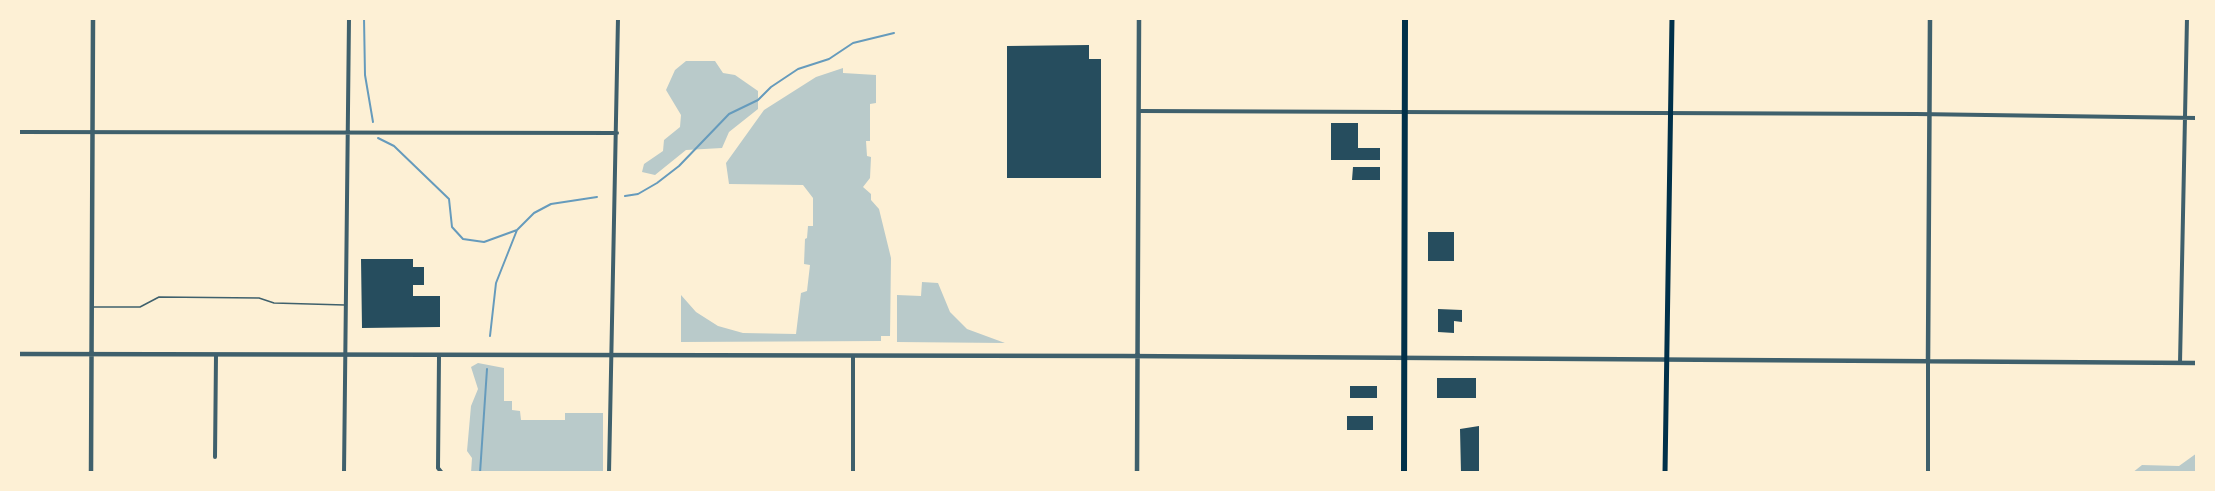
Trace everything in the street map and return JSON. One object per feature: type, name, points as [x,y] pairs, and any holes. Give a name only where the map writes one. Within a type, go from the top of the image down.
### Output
[{"type":"highway","points":[[1404,473],[1405,18]]},
{"type":"main road","points":[[1665,473],[1672,18]]},
{"type":"street","points":[[91,473],[93,18]]},
{"type":"street","points":[[344,473],[349,18]]},
{"type":"street","points":[[609,473],[613,174],[617,133],[618,18]]},
{"type":"street","points":[[1137,473],[1139,18]]},
{"type":"street","points":[[1928,473],[1930,18]]},
{"type":"street","points":[[2180,363],[2187,18]]},
{"type":"street","points":[[1139,111],[1930,114],[2197,118]]},
{"type":"street","points":[[18,132],[617,133]]},
{"type":"street","points":[[18,354],[1138,356],[2197,363]]},
{"type":"street","points":[[215,457],[216,355]]},
{"type":"street","points":[[439,356],[438,468],[442,473]]},
{"type":"street","points":[[853,356],[853,473]]},
{"type":"lane","points":[[91,307],[140,307],[159,297],[259,297],[274,303],[346,304]]},
{"type":"shaded area","points":[[686,61],[715,61],[723,73],[735,75],[758,91],[758,109],[729,132],[722,148],[686,150],[655,175],[642,172],[644,164],[663,151],[664,140],[680,127],[681,115],[666,90],[675,70]]},
{"type":"shaded area","points":[[843,68],[843,73],[876,75],[876,103],[870,104],[870,141],[866,141],[867,156],[871,157],[870,178],[863,187],[871,194],[871,200],[879,209],[891,258],[890,336],[881,336],[881,341],[681,342],[681,295],[696,312],[718,326],[743,333],[796,334],[801,293],[807,291],[810,265],[804,264],[805,239],[808,226],[813,226],[813,198],[803,185],[729,184],[726,163],[764,110],[816,77]]},
{"type":"shaded area","points":[[922,282],[938,283],[950,312],[967,329],[1005,343],[897,342],[897,295],[921,296]]},
{"type":"shaded area","points":[[478,363],[504,368],[504,401],[512,401],[512,410],[520,411],[521,420],[565,420],[565,413],[603,413],[603,473],[471,473],[472,458],[467,451],[471,406],[478,389],[471,367]]},
{"type":"shaded area","points":[[2197,453],[2197,473],[2132,473],[2142,465],[2179,466]]},
{"type":"building","points":[[1089,45],[1089,59],[1101,59],[1101,178],[1007,178],[1007,46]]},
{"type":"building","points":[[1331,123],[1358,123],[1358,148],[1380,148],[1380,160],[1331,160]]},
{"type":"building","points":[[1353,167],[1380,167],[1380,180],[1352,180]]},
{"type":"building","points":[[1428,232],[1454,232],[1454,261],[1428,261]]},
{"type":"building","points":[[361,259],[413,259],[413,267],[424,267],[424,285],[413,285],[413,296],[440,296],[440,327],[362,328]]},
{"type":"building","points":[[1438,309],[1462,310],[1462,322],[1454,321],[1454,333],[1438,332]]},
{"type":"building","points":[[1437,378],[1476,378],[1476,398],[1437,398]]},
{"type":"building","points":[[1350,386],[1377,386],[1377,398],[1350,398]]},
{"type":"building","points":[[1347,416],[1373,416],[1373,430],[1347,430]]},
{"type":"building","points":[[1479,426],[1479,473],[1461,473],[1460,429]]},
{"type":"waterway","points":[[364,18],[365,75],[373,122]]},
{"type":"waterway","points":[[1037,18],[1044,18]]},
{"type":"waterway","points":[[625,196],[638,194],[657,183],[679,166],[729,114],[758,100],[771,87],[798,69],[829,59],[853,43],[894,33]]},
{"type":"waterway","points":[[378,138],[394,146],[449,199],[452,227],[463,239],[484,242],[517,230]]},
{"type":"waterway","points":[[490,336],[496,283],[517,230],[534,213],[551,204],[597,197]]},
{"type":"waterway","points":[[480,473],[487,369]]}]
